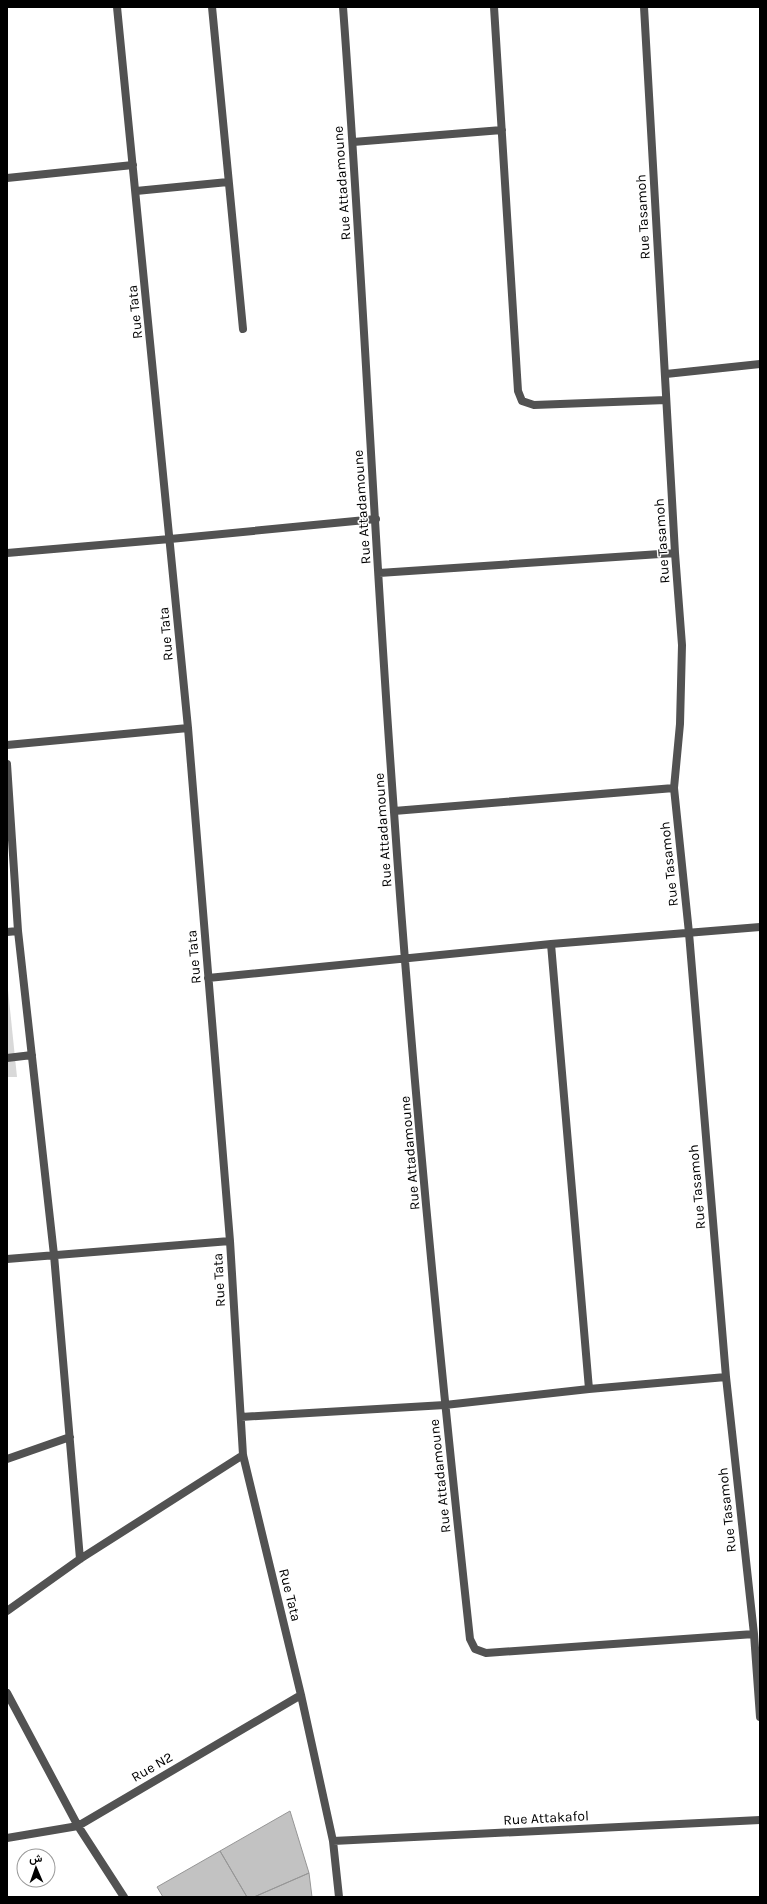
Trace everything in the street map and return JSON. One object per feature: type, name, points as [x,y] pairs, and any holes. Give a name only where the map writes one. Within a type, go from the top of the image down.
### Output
[{"type":"street","name":"Rue Tata","points":[[117,7],[188,728],[230,1241],[243,1455],[301,1695],[333,1841],[339,1897]]},
{"type":"street","points":[[212,7],[228,182],[244,329]]},
{"type":"street","name":"Rue Attadamoune","points":[[343,7],[353,142],[394,811],[445,1405],[470,1639],[475,1649],[486,1653],[754,1634]]},
{"type":"street","points":[[494,7],[518,390],[522,401],[534,405],[666,400]]},
{"type":"street","name":"Rue Tasamoh","points":[[644,7],[675,553],[682,645],[680,724],[674,788],[689,933],[726,1377],[754,1634],[760,1717]]},
{"type":"street","points":[[353,142],[502,130]]},
{"type":"street","points":[[7,178],[133,165]]},
{"type":"street","points":[[136,191],[228,182]]},
{"type":"street","points":[[666,374],[760,364]]},
{"type":"street","points":[[7,553],[170,540],[376,519]]},
{"type":"street","points":[[379,573],[675,553]]},
{"type":"street","points":[[7,745],[188,728]]},
{"type":"street","points":[[7,764],[18,931],[54,1254],[80,1559]]},
{"type":"street","points":[[394,811],[674,788]]},
{"type":"street","points":[[208,978],[551,944],[760,926]]},
{"type":"street","points":[[7,932],[18,931]]},
{"type":"street","points":[[551,944],[589,1389]]},
{"type":"street","points":[[7,1058],[32,1055]]},
{"type":"street","points":[[7,1259],[54,1254],[230,1241]]},
{"type":"street","points":[[240,1417],[445,1405],[589,1389],[726,1377]]},
{"type":"street","points":[[7,1459],[70,1437]]},
{"type":"street","points":[[7,1612],[80,1559],[243,1455]]},
{"type":"street","points":[[7,1693],[78,1826],[124,1897]]},
{"type":"street","name":"Rue N2","points":[[7,1838],[78,1826],[301,1695]]},
{"type":"street","name":"Rue Attakafol","points":[[333,1841],[760,1820]]},
{"type":"shaded area","points":[[7,980],[17,1077],[7,1077]]},
{"type":"building","points":[[290,1811],[309,1873],[254,1897],[247,1897],[220,1851]]},
{"type":"building","points":[[220,1851],[247,1897],[163,1897],[157,1887]]},
{"type":"building","points":[[309,1873],[312,1897],[254,1897]]}]
